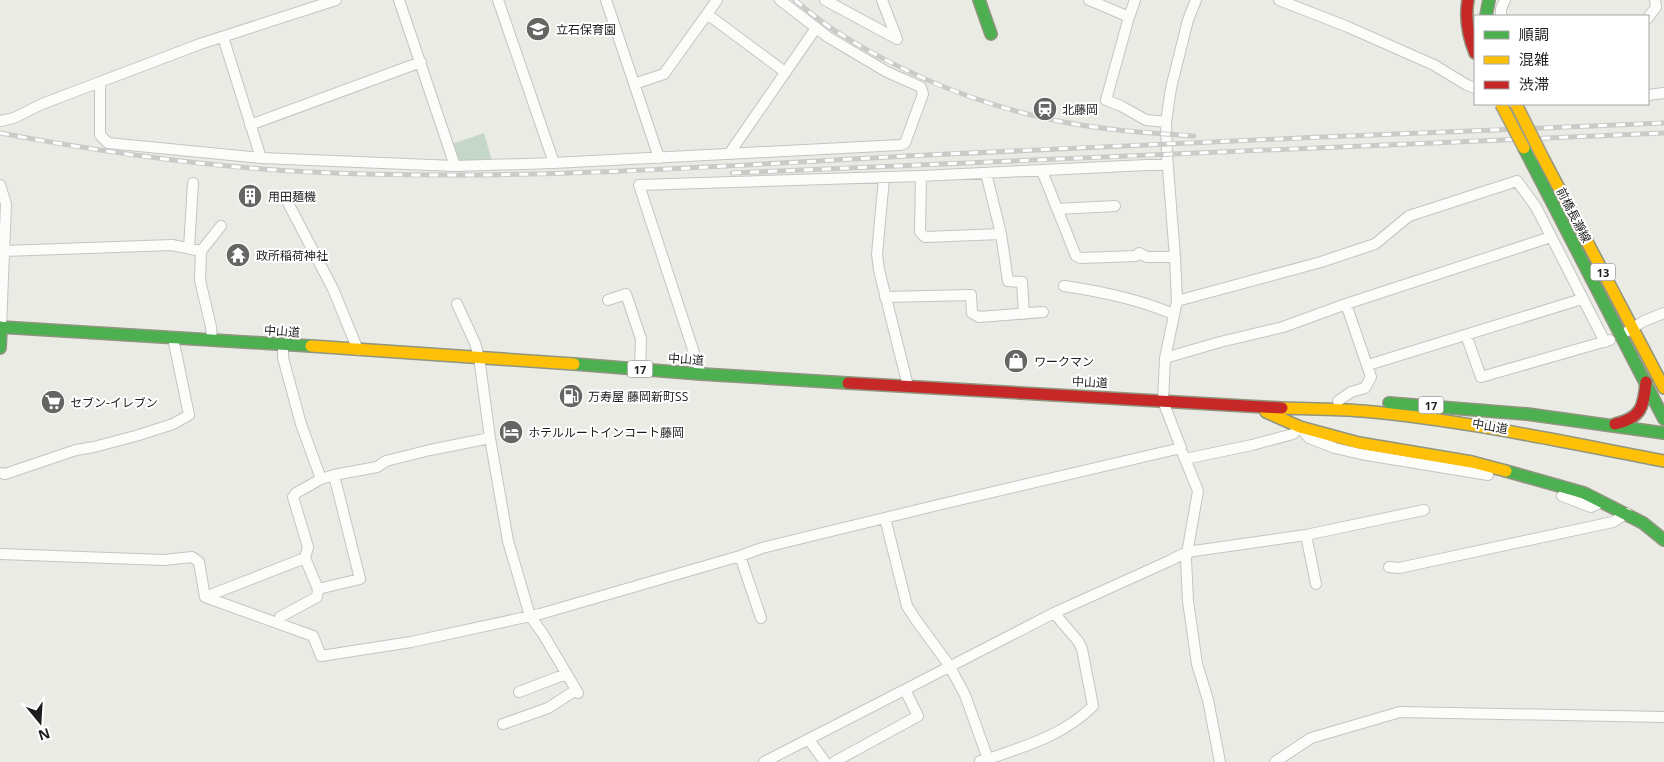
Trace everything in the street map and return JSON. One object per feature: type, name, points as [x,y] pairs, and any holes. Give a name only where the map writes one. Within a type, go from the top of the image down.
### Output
[{"type":"main road","points":[[979,0],[991,34]]},
{"type":"main road","points":[[1468,0],[1466,21],[1474,50]]},
{"type":"main road","points":[[1486,15],[1489,0]]},
{"type":"main road","name":"前橋長瀞線","points":[[1502,105],[1664,419]]},
{"type":"main road","name":"前橋長瀞線","points":[[1516,105],[1664,388]]},
{"type":"main road","points":[[0,327],[0,348]]},
{"type":"main road","name":"中山道","points":[[0,327],[479,357],[701,374],[1361,411],[1422,418],[1511,432],[1638,461],[1664,472]]},
{"type":"main road","points":[[1613,424],[1624,423],[1637,416],[1644,402],[1646,382]]},
{"type":"main road","name":"17","points":[[1248,405],[1338,401],[1450,406],[1613,424],[1664,433]]},
{"type":"main road","points":[[1248,405],[1300,427],[1359,443],[1472,462],[1584,493],[1644,523],[1664,540]]},
{"type":"main road","name":"中山道","points":[[1281,408],[1390,425]]},
{"type":"main road","name":"中山道","points":[[1572,455],[1638,461],[1664,461]]},
{"type":"street","points":[[0,121],[14,118],[42,104],[200,44],[336,0]]},
{"type":"street","points":[[399,0],[455,166]]},
{"type":"street","points":[[498,0],[554,163]]},
{"type":"street","points":[[606,0],[659,158]]},
{"type":"street","points":[[634,84],[664,74],[717,0]]},
{"type":"street","points":[[100,82],[99,128],[100,135],[108,143],[261,158],[455,166],[659,158],[900,145],[905,143],[923,94],[921,87],[887,72],[816,28],[780,0]]},
{"type":"street","points":[[825,0],[896,39],[882,0]]},
{"type":"street","points":[[1088,0],[1129,17]]},
{"type":"street","points":[[1135,0],[1106,100],[1146,120],[1166,122]]},
{"type":"street","points":[[1196,0],[1188,20],[1171,88],[1166,122],[1177,301],[1165,358],[1163,400],[1198,491],[1186,559],[1188,601],[1197,664],[1208,700],[1220,762]]},
{"type":"street","points":[[1280,0],[1425,61],[1474,88]]},
{"type":"street","points":[[1501,15],[1501,9],[1505,0]]},
{"type":"street","points":[[1649,16],[1658,2]]},
{"type":"street","points":[[706,14],[784,72]]},
{"type":"street","points":[[729,154],[816,28]]},
{"type":"street","points":[[223,37],[261,158]]},
{"type":"street","points":[[250,125],[421,62]]},
{"type":"street","points":[[1649,95],[1664,93]]},
{"type":"street","points":[[701,374],[639,186],[884,178],[1168,165]]},
{"type":"street","points":[[1042,171],[1076,256],[1082,258],[1136,256],[1139,253],[1147,257],[1175,257]]},
{"type":"street","points":[[986,173],[1002,234],[1008,281],[1022,282],[1024,314]]},
{"type":"street","points":[[921,176],[920,232],[925,237],[1002,234]]},
{"type":"street","points":[[884,178],[877,254],[885,298],[908,386]]},
{"type":"street","points":[[1177,301],[1322,262],[1375,244],[1409,216],[1517,181],[1536,208],[1605,342]]},
{"type":"street","points":[[189,248],[193,183]]},
{"type":"street","points":[[0,185],[6,204],[0,327]]},
{"type":"street","points":[[286,199],[333,289],[358,350]]},
{"type":"street","points":[[1057,209],[1115,206]]},
{"type":"street","points":[[212,340],[211,327],[200,280],[201,250],[221,226]]},
{"type":"street","points":[[1165,358],[1283,327],[1346,304],[1551,237]]},
{"type":"street","points":[[4,251],[172,245],[201,250]]},
{"type":"street","points":[[1064,286],[1091,290],[1155,306],[1173,314]]},
{"type":"street","points":[[608,300],[626,294],[641,338],[640,369]]},
{"type":"street","points":[[885,298],[971,294],[972,313],[979,317],[1043,312]]},
{"type":"street","points":[[1368,365],[1582,299]]},
{"type":"street","points":[[457,304],[475,343],[479,357],[490,438],[508,541],[530,616],[577,691],[548,708],[504,724]]},
{"type":"street","points":[[1338,401],[1352,392],[1365,388],[1370,377],[1368,365],[1346,304]]},
{"type":"street","points":[[1466,335],[1481,377],[1581,347],[1605,342],[1633,329],[1644,321],[1664,313]]},
{"type":"street","points":[[0,473],[4,474],[76,450],[139,436],[173,424],[189,415],[173,338]]},
{"type":"street","points":[[283,345],[283,358],[301,424],[321,479]]},
{"type":"street","points":[[1185,459],[1293,434],[1300,427]]},
{"type":"street","points":[[280,624],[280,617],[318,596],[318,589],[305,558],[308,547],[293,496],[296,493],[321,479],[334,475],[377,467],[386,461],[430,450],[490,438]]},
{"type":"street","points":[[205,597],[313,636],[321,656],[411,642],[530,616],[762,548],[1181,448]]},
{"type":"street","points":[[318,589],[360,579],[334,475]]},
{"type":"street","points":[[764,762],[1054,612],[1187,552],[1306,534],[1424,510]]},
{"type":"street","points":[[1389,567],[1399,568],[1613,522],[1627,514]]},
{"type":"street","points":[[884,518],[907,606],[949,665],[965,694],[981,761],[1040,742],[1068,726],[1093,706],[1082,649],[1078,641],[1054,612]]},
{"type":"street","points":[[1306,534],[1316,584]]},
{"type":"street","points":[[0,554],[164,560],[192,557],[199,562],[205,597]]},
{"type":"street","points":[[740,556],[761,618]]},
{"type":"street","points":[[205,597],[305,558]]},
{"type":"street","points":[[519,692],[566,674]]},
{"type":"street","points":[[834,762],[918,716],[905,690]]},
{"type":"street","points":[[1276,762],[1311,738],[1400,712],[1664,717]]},
{"type":"street","points":[[808,740],[825,762]]},
{"type":"green space","points":[[484,133],[492,161],[462,161],[456,157],[452,144]]},
{"type":"railway","points":[[795,0],[829,27],[887,61],[970,97],[1028,114],[1092,127],[1194,136]]},
{"type":"railway","points":[[0,133],[72,146],[218,165],[291,171],[450,175],[609,172],[927,155],[1664,123]]},
{"type":"railway","points":[[732,173],[1664,133]]},
{"type":"traffic: fast","points":[[979,0],[991,34]]},
{"type":"traffic: fast","points":[[1486,15],[1489,0]]},
{"type":"traffic: fast","points":[[1524,148],[1664,419]]},
{"type":"traffic: fast","points":[[0,327],[311,346]]},
{"type":"traffic: fast","points":[[0,348],[1,327]]},
{"type":"traffic: fast","points":[[574,364],[848,383]]},
{"type":"traffic: fast","points":[[1389,403],[1527,414],[1664,433]]},
{"type":"traffic: fast","points":[[1506,471],[1584,493],[1643,523],[1664,540]]},
{"type":"traffic: slow","points":[[1502,105],[1524,148]]},
{"type":"traffic: slow","points":[[1516,105],[1542,156]]},
{"type":"traffic: slow","points":[[1542,156],[1664,388]]},
{"type":"traffic: slow","points":[[311,346],[574,364]]},
{"type":"traffic: slow","points":[[1282,408],[1362,411],[1438,420],[1514,432],[1664,461]]},
{"type":"traffic: slow","points":[[1266,412],[1300,427],[1359,443],[1472,462],[1506,471]]},
{"type":"traffic: jam","points":[[1468,0],[1468,27],[1474,50]]},
{"type":"traffic: jam","points":[[1615,424],[1631,418],[1640,410],[1646,382]]},
{"type":"traffic: jam","points":[[848,383],[1282,408]]},
{"type":"place","name":"立石保育園","points":[[538,29]]},
{"type":"place","name":"北藤岡","points":[[1045,109]]},
{"type":"place","name":"用田麺機","points":[[250,196]]},
{"type":"place","name":"政所稲荷神社","points":[[238,255]]},
{"type":"place","name":"ワークマン","points":[[1016,361]]},
{"type":"place","name":"万寿屋 藤岡新町SS","points":[[571,396]]},
{"type":"place","name":"セブン-イレブン","points":[[53,402]]},
{"type":"place","name":"ホテルルートインコート藤岡","points":[[511,432]]}]
